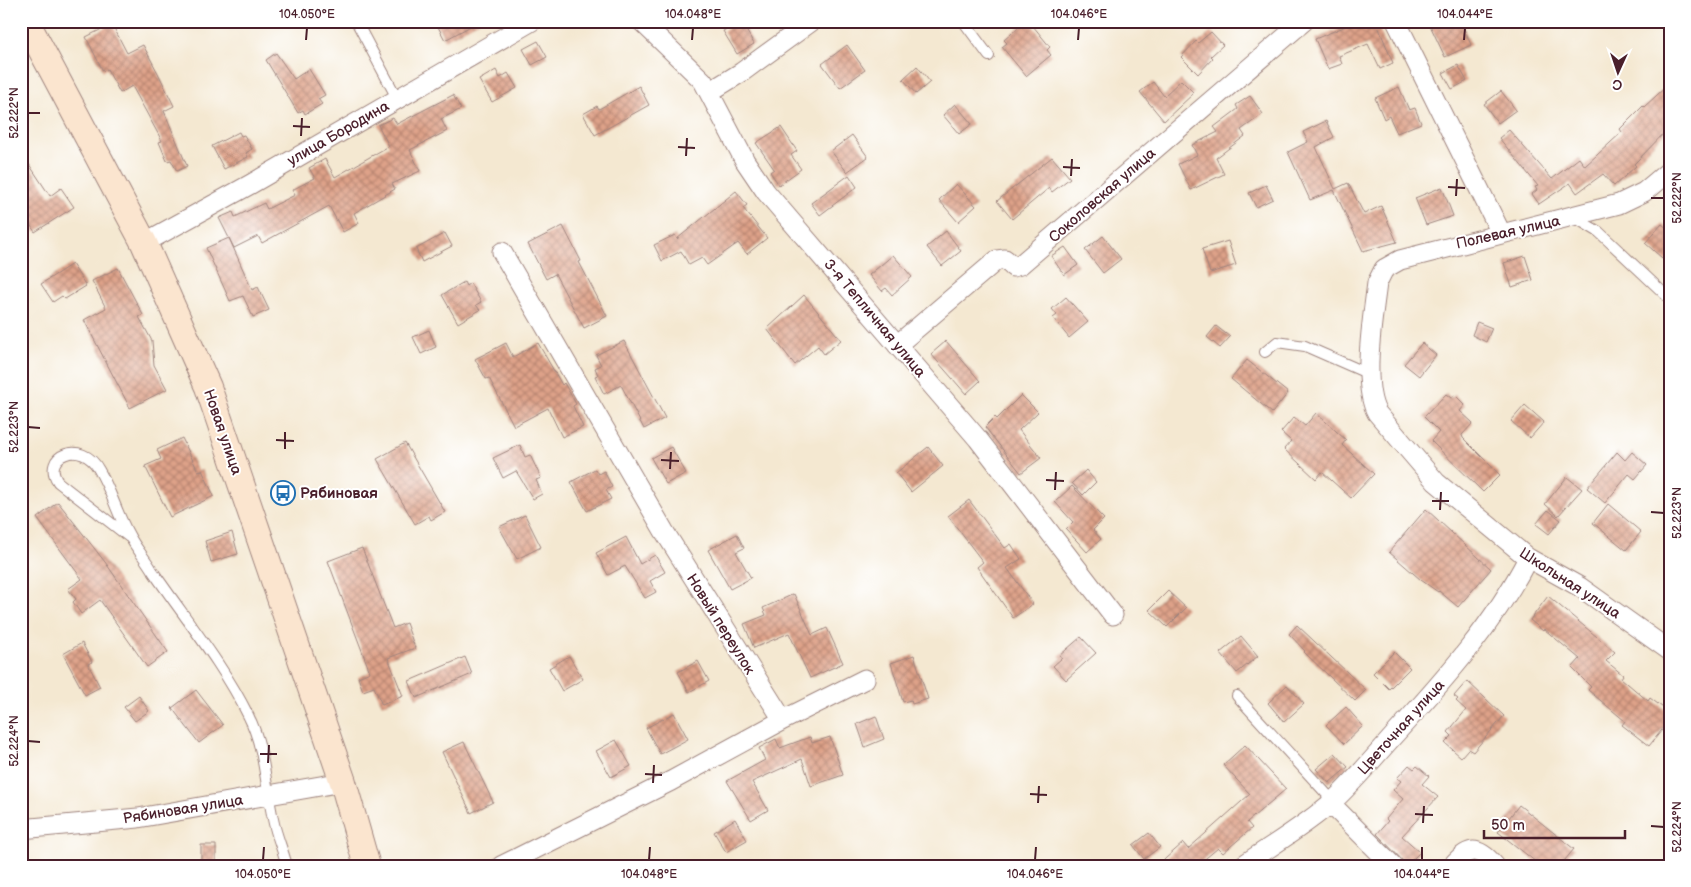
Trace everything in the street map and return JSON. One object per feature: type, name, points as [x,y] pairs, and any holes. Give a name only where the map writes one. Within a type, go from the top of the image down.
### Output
[{"type":"main road","name":"Новая улица","points":[[26,21],[144,243],[208,387],[343,782],[367,866]]},
{"type":"street","name":"улица Бородина","points":[[144,243],[532,21]]},
{"type":"street","name":"3-я Тепличная улица","points":[[641,21],[703,81],[711,92],[732,137],[766,192],[978,439],[1113,615]]},
{"type":"street","points":[[711,92],[812,21]]},
{"type":"street","name":"Соколовская улица","points":[[897,345],[997,260],[1005,259],[1014,267],[1020,265],[1304,21]]},
{"type":"street","points":[[1396,21],[1500,233]]},
{"type":"street","name":"Полевая улица","points":[[1373,314],[1378,277],[1389,265],[1409,257],[1634,199],[1670,170]]},
{"type":"street","name":"Новый переулок","points":[[502,252],[664,531],[783,720]]},
{"type":"street","name":"Школьная улица","points":[[1373,314],[1369,374],[1371,402],[1417,461],[1456,500],[1528,558],[1580,587],[1670,651]]},
{"type":"street","name":"Цветочная улица","points":[[1242,866],[1332,802],[1433,693],[1494,617],[1528,558]]},
{"type":"street","points":[[501,866],[671,781],[783,720],[865,679]]},
{"type":"street","name":"Рябиновая улица","points":[[21,829],[138,818],[343,782]]},
{"type":"street","points":[[1332,802],[1393,866]]},
{"type":"street","points":[[1452,866],[1464,853],[1475,850],[1482,852],[1495,866]]},
{"type":"lane","points":[[356,21],[397,98]]},
{"type":"lane","points":[[963,21],[989,56]]},
{"type":"lane","points":[[1573,216],[1599,232],[1670,299]]},
{"type":"lane","points":[[1266,352],[1277,342],[1293,343],[1369,374]]},
{"type":"lane","points":[[129,537],[58,482],[54,476],[54,469],[63,454],[70,451],[80,452],[95,462],[129,537],[223,671],[249,716],[260,747],[270,795],[272,818],[287,866]]},
{"type":"lane","points":[[1237,696],[1332,802]]},
{"type":"building","points":[[435,21],[480,21],[445,40]]},
{"type":"building","points":[[741,21],[754,44],[737,54],[723,31]]},
{"type":"building","points":[[1026,21],[1029,21],[1050,47],[1047,50],[1051,55],[1026,76],[1002,47],[1007,43],[1004,40]]},
{"type":"building","points":[[1358,21],[1376,21],[1393,63],[1380,69],[1368,44],[1339,56],[1342,64],[1328,69],[1315,39]]},
{"type":"building","points":[[1428,21],[1461,21],[1471,45],[1445,57]]},
{"type":"building","points":[[112,24],[127,53],[143,45],[174,106],[164,111],[187,166],[177,171],[171,160],[167,161],[159,142],[162,141],[132,86],[120,93],[107,69],[103,71],[86,37]]},
{"type":"building","points":[[1211,32],[1223,45],[1211,56],[1213,58],[1198,74],[1181,57],[1196,41],[1198,43]]},
{"type":"building","points":[[538,41],[547,57],[532,65],[523,49]]},
{"type":"building","points":[[847,45],[865,70],[840,88],[822,64]]},
{"type":"building","points":[[276,53],[294,79],[309,69],[325,95],[318,99],[322,104],[305,114],[303,110],[298,113],[266,60]]},
{"type":"building","points":[[1458,65],[1467,81],[1452,89],[1443,73]]},
{"type":"building","points":[[917,66],[930,82],[916,94],[903,79]]},
{"type":"building","points":[[496,70],[500,78],[508,73],[517,88],[492,102],[479,80]]},
{"type":"building","points":[[1181,80],[1194,93],[1164,121],[1140,92],[1153,82],[1164,96]]},
{"type":"building","points":[[1670,83],[1670,127],[1634,164],[1636,166],[1614,186],[1603,174],[1577,193],[1570,183],[1539,204],[1532,194],[1537,190],[1535,187],[1538,186],[1499,138],[1509,130],[1552,179],[1579,158],[1585,166],[1622,132],[1620,129],[1643,106]]},
{"type":"building","points":[[639,86],[649,105],[595,135],[583,114],[597,106],[599,109]]},
{"type":"building","points":[[1399,87],[1409,110],[1415,108],[1421,123],[1397,133],[1389,116],[1384,119],[1375,98]]},
{"type":"building","points":[[1501,91],[1516,110],[1498,123],[1484,104]]},
{"type":"building","points":[[453,95],[461,109],[441,119],[447,131],[410,150],[420,171],[392,184],[395,189],[354,213],[359,223],[343,232],[329,206],[262,243],[258,236],[234,248],[219,218],[233,212],[235,217],[264,203],[267,209],[295,195],[292,190],[315,178],[309,168],[325,159],[335,177],[389,146],[378,125],[393,118],[397,124]]},
{"type":"building","points":[[1250,96],[1263,114],[1241,130],[1245,136],[1216,158],[1224,174],[1191,190],[1178,164],[1197,155],[1192,145],[1218,132],[1214,127],[1238,109],[1236,105]]},
{"type":"building","points":[[955,104],[972,124],[959,134],[943,115]]},
{"type":"building","points":[[1326,121],[1334,137],[1316,147],[1335,189],[1348,183],[1364,214],[1381,206],[1397,242],[1363,251],[1334,190],[1310,200],[1288,152],[1308,142],[1303,132]]},
{"type":"building","points":[[781,127],[797,151],[791,155],[801,169],[779,185],[770,172],[774,169],[756,143]]},
{"type":"building","points":[[239,132],[241,136],[244,135],[252,149],[246,153],[248,157],[224,169],[212,146]]},
{"type":"building","points":[[852,135],[868,157],[847,172],[831,151]]},
{"type":"building","points":[[21,152],[50,196],[61,188],[74,207],[35,232],[21,211]]},
{"type":"building","points":[[1052,157],[1070,178],[1052,192],[1049,188],[1012,219],[997,201]]},
{"type":"building","points":[[849,175],[857,187],[820,215],[811,203]]},
{"type":"building","points":[[956,184],[976,206],[958,222],[939,200]]},
{"type":"building","points":[[1266,185],[1273,199],[1256,207],[1249,193]]},
{"type":"building","points":[[1442,187],[1453,216],[1426,225],[1415,198]]},
{"type":"building","points":[[736,191],[747,205],[743,208],[767,238],[747,254],[738,243],[707,265],[702,258],[689,265],[681,251],[662,261],[654,245],[675,235],[677,239]]},
{"type":"building","points":[[1662,224],[1670,231],[1670,265],[1645,243]]},
{"type":"building","points":[[563,226],[607,316],[584,328],[555,274],[546,279],[528,244]]},
{"type":"building","points":[[946,231],[961,251],[942,266],[927,247]]},
{"type":"building","points":[[445,233],[452,246],[422,262],[416,249]]},
{"type":"building","points":[[1103,236],[1121,259],[1103,273],[1085,250]]},
{"type":"building","points":[[229,238],[252,290],[258,287],[269,310],[253,317],[243,296],[230,301],[206,248]]},
{"type":"building","points":[[1228,241],[1236,265],[1210,273],[1202,249]]},
{"type":"building","points":[[1065,247],[1078,265],[1064,275],[1051,256]]},
{"type":"building","points":[[893,255],[912,277],[892,295],[886,288],[882,291],[869,275]]},
{"type":"building","points":[[1525,256],[1533,280],[1512,287],[1504,263]]},
{"type":"building","points":[[72,264],[86,286],[65,299],[62,296],[53,302],[41,284]]},
{"type":"building","points":[[118,268],[143,315],[139,317],[152,341],[154,365],[167,389],[130,408],[84,320],[106,308],[92,281]]},
{"type":"building","points":[[464,282],[466,286],[470,283],[481,302],[476,305],[480,310],[458,323],[442,295]]},
{"type":"building","points":[[804,295],[841,340],[824,354],[818,346],[795,365],[767,329]]},
{"type":"building","points":[[1066,297],[1088,322],[1069,338],[1053,318],[1057,315],[1052,309]]},
{"type":"building","points":[[1477,322],[1492,328],[1486,342],[1472,335]]},
{"type":"building","points":[[1216,326],[1230,337],[1220,348],[1207,337]]},
{"type":"building","points":[[429,330],[436,347],[421,354],[413,337]]},
{"type":"building","points":[[624,341],[665,418],[644,429],[621,385],[604,394],[595,376],[598,375],[595,368],[601,365],[596,355]]},
{"type":"building","points":[[946,341],[980,381],[966,394],[931,354]]},
{"type":"building","points":[[506,343],[513,357],[538,343],[562,385],[564,383],[576,404],[573,406],[583,427],[562,437],[548,408],[514,426],[489,378],[486,379],[475,359]]},
{"type":"building","points":[[1422,343],[1436,355],[1419,376],[1404,364]]},
{"type":"building","points":[[1247,360],[1288,393],[1272,413],[1231,379]]},
{"type":"building","points":[[1446,394],[1451,398],[1455,395],[1465,405],[1460,411],[1473,423],[1462,435],[1463,438],[1500,475],[1483,492],[1431,441],[1439,432],[1424,417]]},
{"type":"building","points":[[1021,395],[1038,412],[1019,430],[1041,458],[1021,473],[985,427],[995,417],[997,419]]},
{"type":"building","points":[[1525,405],[1544,422],[1530,438],[1511,421]]},
{"type":"building","points":[[1316,413],[1346,440],[1342,445],[1374,474],[1351,498],[1322,472],[1316,479],[1284,449],[1291,441],[1281,432],[1294,417],[1305,426]]},
{"type":"building","points":[[182,438],[198,471],[202,470],[214,496],[170,517],[145,466],[161,459],[157,450]]},
{"type":"building","points":[[405,443],[445,512],[431,520],[429,516],[415,524],[377,459]]},
{"type":"building","points":[[520,445],[525,457],[530,455],[541,478],[536,480],[542,494],[533,499],[516,471],[503,478],[493,458]]},
{"type":"building","points":[[671,447],[686,473],[666,484],[651,458]]},
{"type":"building","points":[[928,447],[943,466],[911,492],[896,473]]},
{"type":"building","points":[[1617,452],[1625,460],[1632,452],[1647,465],[1635,479],[1629,474],[1605,503],[1587,488]]},
{"type":"building","points":[[595,469],[598,474],[604,471],[612,487],[606,490],[611,499],[587,511],[571,482]]},
{"type":"building","points":[[1086,470],[1096,482],[1083,495],[1072,483]]},
{"type":"building","points":[[1567,477],[1582,489],[1558,516],[1545,504]]},
{"type":"building","points":[[1072,486],[1104,519],[1093,530],[1101,539],[1087,552],[1066,529],[1073,522],[1055,502]]},
{"type":"building","points":[[969,500],[1005,548],[1011,544],[1021,559],[1007,568],[1033,604],[1013,618],[977,567],[983,562],[948,516]]},
{"type":"building","points":[[58,502],[105,562],[168,652],[147,667],[100,600],[81,614],[73,602],[76,599],[68,589],[82,579],[37,518]]},
{"type":"building","points":[[1608,504],[1641,532],[1626,550],[1593,523]]},
{"type":"building","points":[[1426,509],[1491,569],[1458,607],[1439,591],[1421,580],[1389,552]]},
{"type":"building","points":[[1548,510],[1561,520],[1549,534],[1536,524]]},
{"type":"building","points":[[525,515],[541,547],[517,559],[499,527]]},
{"type":"building","points":[[232,532],[238,554],[211,562],[205,541]]},
{"type":"building","points":[[737,534],[744,548],[736,552],[751,578],[730,589],[708,550]]},
{"type":"building","points":[[626,537],[640,564],[655,555],[665,572],[650,581],[656,592],[645,598],[625,566],[608,575],[596,553]]},
{"type":"building","points":[[362,548],[393,628],[406,623],[415,648],[388,658],[403,696],[382,705],[374,687],[363,691],[358,677],[370,672],[328,561]]},
{"type":"building","points":[[1168,591],[1186,608],[1167,627],[1149,610]]},
{"type":"building","points":[[794,594],[812,635],[827,628],[843,663],[810,678],[789,633],[754,648],[744,624],[766,615],[763,608]]},
{"type":"building","points":[[1548,596],[1615,652],[1606,661],[1623,675],[1621,678],[1648,701],[1650,698],[1670,713],[1670,720],[1649,746],[1622,725],[1625,721],[1588,690],[1591,687],[1572,668],[1580,659],[1544,629],[1543,631],[1530,620]]},
{"type":"building","points":[[1297,625],[1366,690],[1355,701],[1304,652],[1289,634]]},
{"type":"building","points":[[1241,636],[1258,656],[1237,673],[1220,653]]},
{"type":"building","points":[[1081,637],[1096,653],[1066,680],[1053,666],[1062,658],[1059,656]]},
{"type":"building","points":[[82,643],[92,662],[88,664],[100,687],[85,695],[63,654]]},
{"type":"building","points":[[1394,652],[1410,668],[1389,689],[1373,673]]},
{"type":"building","points":[[914,655],[928,699],[912,704],[911,700],[903,702],[891,663]]},
{"type":"building","points":[[569,656],[583,679],[562,691],[549,668]]},
{"type":"building","points":[[465,657],[472,674],[416,698],[409,681]]},
{"type":"building","points":[[698,661],[709,681],[689,692],[678,672]]},
{"type":"building","points":[[1467,681],[1504,716],[1473,752],[1468,749],[1461,757],[1445,743],[1452,736],[1448,732],[1466,710],[1456,701],[1458,699],[1454,696]]},
{"type":"building","points":[[1287,685],[1304,704],[1284,722],[1268,703]]},
{"type":"building","points":[[196,690],[223,725],[199,743],[172,708]]},
{"type":"building","points":[[139,696],[149,711],[135,721],[124,707]]},
{"type":"building","points":[[1346,707],[1363,726],[1344,744],[1326,725]]},
{"type":"building","points":[[674,713],[688,739],[660,754],[646,728]]},
{"type":"building","points":[[876,716],[884,739],[865,747],[857,724]]},
{"type":"building","points":[[810,737],[812,743],[830,737],[843,775],[811,786],[802,759],[752,782],[768,810],[751,820],[727,781],[765,760],[759,748],[776,739],[780,748]]},
{"type":"building","points":[[616,740],[631,766],[611,777],[596,751]]},
{"type":"building","points":[[464,742],[493,802],[471,813],[442,752]]},
{"type":"building","points":[[1245,745],[1286,789],[1247,822],[1252,828],[1223,853],[1218,848],[1200,863],[1202,866],[1157,866],[1183,843],[1188,849],[1250,794],[1223,765]]},
{"type":"building","points":[[1335,753],[1348,767],[1329,783],[1316,769]]},
{"type":"building","points":[[1409,765],[1414,769],[1417,766],[1429,776],[1422,784],[1438,797],[1402,836],[1420,852],[1407,865],[1377,834],[1388,821],[1386,819],[1403,799],[1393,790],[1401,781],[1397,778]]},
{"type":"building","points":[[1519,805],[1574,849],[1560,866],[1541,866],[1498,832]]},
{"type":"building","points":[[735,819],[747,840],[726,852],[714,832]]},
{"type":"building","points":[[1149,833],[1160,847],[1144,859],[1133,845]]},
{"type":"building","points":[[201,845],[216,845],[216,866],[201,866]]},
{"type":"place","name":"Рябиновая","points":[[283,493]]}]
